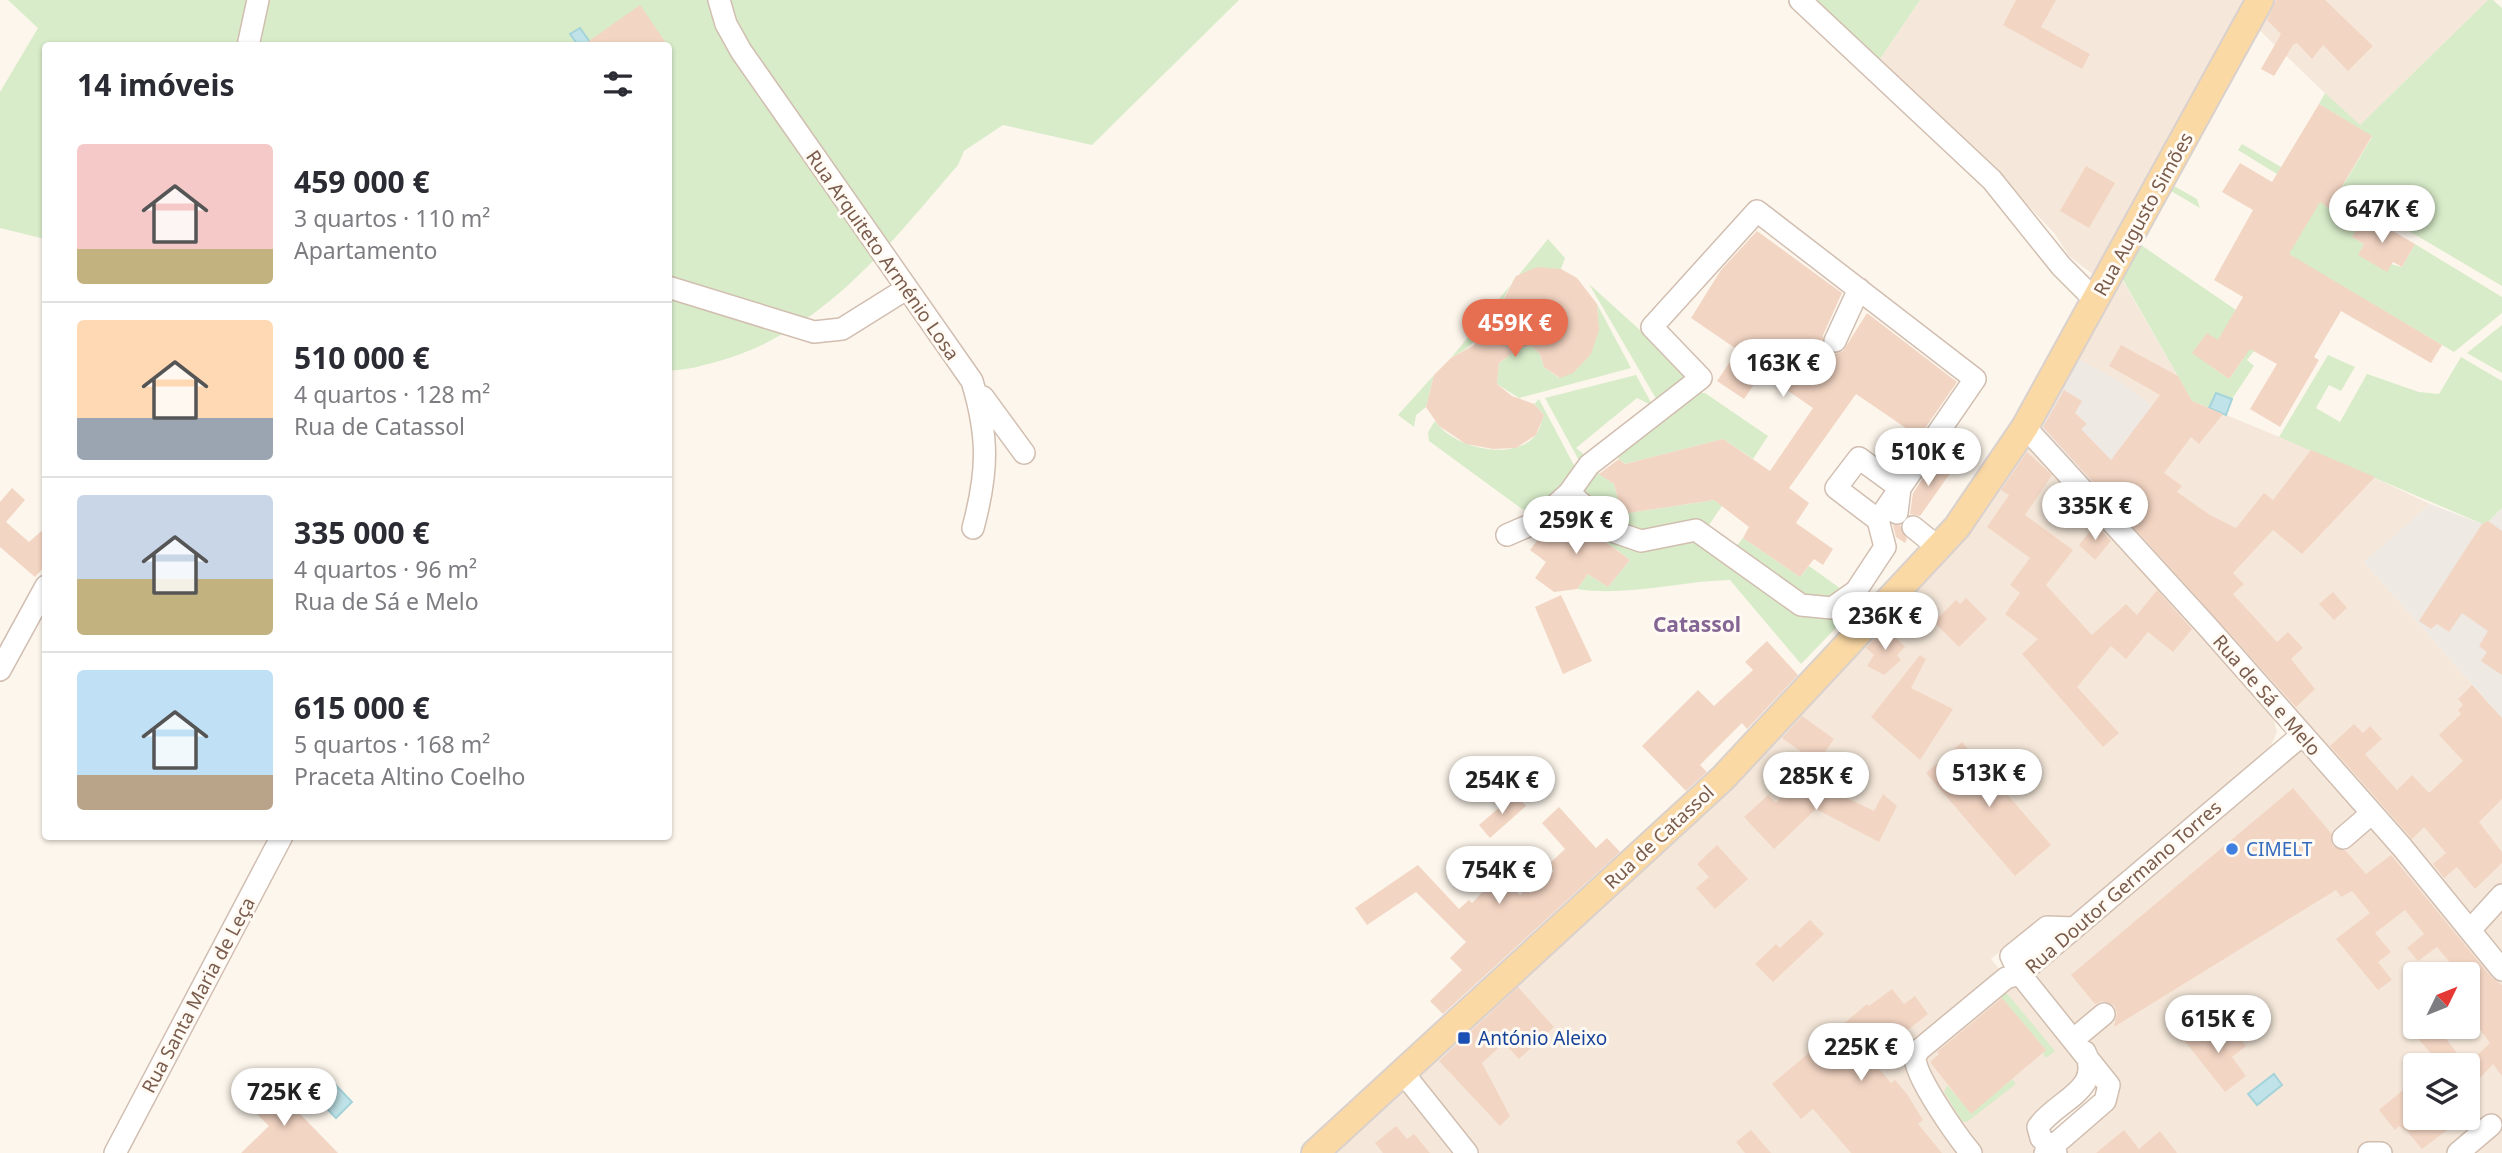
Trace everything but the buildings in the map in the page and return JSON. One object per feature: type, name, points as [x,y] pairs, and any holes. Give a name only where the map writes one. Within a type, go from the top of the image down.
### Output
[{"type":"main road","name":"Rua Augusto Simões","points":[[2025,427],[2260,0]]},
{"type":"main road","name":"Rua de Catassol","points":[[1315,1153],[1404,1074],[1740,761],[1939,548],[1981,495],[2025,427]]},
{"type":"street","points":[[249,42],[258,0]]},
{"type":"street","name":"Rua Arquiteto Arménio Losa","points":[[719,0],[726,24],[741,51],[972,381],[984,421],[985,457],[982,492],[973,528]]},
{"type":"street","points":[[1800,0],[1992,180],[2061,266],[2095,300]]},
{"type":"street","points":[[1507,535],[1538,523],[1569,492],[1589,465],[1701,378],[1652,327],[1757,211],[1975,379],[1900,488],[1896,520],[1885,547],[1856,591],[1832,608],[1801,605],[1696,530],[1641,541],[1615,532],[1569,492]]},
{"type":"street","points":[[672,288],[814,332],[842,330],[906,289]]},
{"type":"street","points":[[1835,341],[1858,289]]},
{"type":"street","points":[[972,381],[1024,453]]},
{"type":"street","name":"Rua de Sá e Melo","points":[[2025,427],[2372,813],[2502,970]]},
{"type":"street","points":[[1900,488],[1859,458],[1836,488],[1896,520],[1939,548]]},
{"type":"street","points":[[0,670],[42,593]]},
{"type":"street","name":"Rua Doutor Germano Torres","points":[[2051,1152],[2108,1097],[2107,1080],[2020,974],[2302,735]]},
{"type":"street","points":[[2343,838],[2372,813]]},
{"type":"street","name":"Rua Santa Maria de Leça","points":[[115,1153],[280,840]]},
{"type":"street","points":[[2470,930],[2502,895]]},
{"type":"street","points":[[1972,1153],[1956,1135],[1919,1071],[1915,1057],[1919,1050],[2006,978],[2020,974]]},
{"type":"street","points":[[2079,1045],[2104,1014]]},
{"type":"street","points":[[1404,1074],[1467,1153]]},
{"type":"street","points":[[2458,1153],[2491,1125]]},
{"type":"street","points":[[2369,1153],[2381,1153]]},
{"type":"shaded area","points":[[1920,0],[2257,0],[2103,282],[2069,256],[2055,234],[1999,175],[1878,62]]},
{"type":"shaded area","points":[[2263,0],[2488,0],[2359,126],[2251,22]]},
{"type":"shaded area","points":[[2115,267],[2192,401],[2343,463],[2430,504],[2365,563],[2502,718],[2502,892],[2472,925],[2104,510],[2172,422],[2068,353]]},
{"type":"shaded area","points":[[2068,353],[2124,384],[2172,422],[2104,510],[2027,428]]},
{"type":"shaded area","points":[[2026,430],[2273,717],[2277,732],[2271,746],[2072,917],[2044,915],[1991,959],[2000,970],[2017,973],[2088,1074],[2039,1122],[2040,1153],[1471,1153],[1407,1074],[1726,778]]},
{"type":"shaded area","points":[[2430,504],[2485,525],[2502,508],[2502,718],[2364,562]]},
{"type":"shaded area","points":[[2301,740],[2502,974],[2502,1153],[2062,1153],[2109,1100],[2022,974]]},
{"type":"shaded area","points":[[2502,898],[2502,965],[2474,931]]},
{"type":"shaded area","points":[[1403,1078],[1465,1153],[1320,1153]]},
{"type":"green space","points":[[8,0],[1239,0],[1092,145],[1003,125],[964,151],[958,165],[879,255],[821,308],[789,331],[754,349],[716,362],[674,370],[672,42],[42,42],[42,238],[0,228],[0,92],[38,28]]},
{"type":"green space","points":[[1814,0],[1920,0],[1878,62]]},
{"type":"green space","points":[[2488,0],[2493,0],[2502,8],[2502,286],[2370,208],[2352,237],[2364,244],[2358,255],[2402,267],[2415,244],[2502,297],[2502,313],[2454,352],[2271,245],[2308,195],[2330,207],[2372,137],[2319,104],[2325,93],[2360,125]]},
{"type":"green space","points":[[2242,144],[2281,167],[2277,174],[2238,150]]},
{"type":"green space","points":[[2174,186],[2197,199],[2200,208],[2171,191]]},
{"type":"green space","points":[[1548,239],[1565,258],[1561,269],[1518,276]]},
{"type":"green space","points":[[2141,245],[2236,310],[2254,351],[2247,360],[2254,366],[2232,399],[2216,393],[2209,408],[2192,401],[2122,278]],"holes":[[[2207,333],[2243,359],[2229,379],[2193,353]]]},
{"type":"green space","points":[[1512,284],[1483,332],[1451,358]]},
{"type":"green space","points":[[1589,284],[1689,377],[1658,402]]},
{"type":"green space","points":[[1597,304],[1631,368],[1519,398],[1497,384],[1499,363],[1519,348],[1531,346],[1540,354],[1544,367],[1559,378],[1580,366],[1592,349],[1597,328]]},
{"type":"green space","points":[[2502,325],[2502,373],[2467,353]]},
{"type":"green space","points":[[2328,355],[2355,367],[2341,391],[2329,385],[2316,408],[2340,422],[2367,374],[2419,392],[2439,394],[2461,357],[2502,381],[2502,508],[2485,525],[2279,437]]},
{"type":"green space","points":[[1434,375],[1426,407],[1416,415],[1414,427],[1398,415]]},
{"type":"green space","points":[[1636,375],[1653,406],[1637,398],[1576,448],[1590,459],[1582,466],[1545,398]]},
{"type":"green space","points":[[1694,393],[1705,393],[1768,436],[1753,459],[1723,439],[1625,464],[1617,457]]},
{"type":"green space","points":[[1539,399],[1577,471],[1553,499],[1539,509],[1522,509],[1429,441],[1428,432],[1435,421],[1455,438],[1484,448],[1498,450],[1525,444],[1537,434],[1544,415],[1534,404]]},
{"type":"green space","points":[[1593,469],[1614,484],[1622,514],[1714,500],[1722,506],[1707,528],[1651,535],[1636,534],[1611,521],[1584,489]]},
{"type":"green space","points":[[1568,506],[1590,522],[1701,542],[1810,617],[1834,617],[1860,603],[1801,664],[1730,580],[1634,590],[1577,589],[1588,574],[1608,587],[1630,560],[1562,508]]},
{"type":"green space","points":[[1743,538],[1800,577],[1809,566],[1844,591],[1824,601],[1808,600],[1735,548]]},
{"type":"green space","points":[[2005,991],[2055,1051],[2046,1058],[2043,1053],[2046,1050],[1999,995]]},
{"type":"green space","points":[[2012,1079],[2016,1084],[1967,1122],[1962,1121],[1944,1092],[1947,1085],[1971,1113]]},
{"type":"water","points":[[580,28],[590,42],[576,42],[570,34]]},
{"type":"water","points":[[2216,393],[2232,399],[2226,415],[2209,408]]},
{"type":"water","points":[[325,1074],[352,1102],[336,1118],[309,1090]]},
{"type":"water","points":[[2274,1074],[2282,1085],[2257,1105],[2248,1094]]},
{"type":"place","name":"CIMELT","points":[[2232,849]]},
{"type":"place","name":"António Aleixo","points":[[1464,1038]]},
{"type":"district","name":"Catassol","points":[[1697,625]]}]
